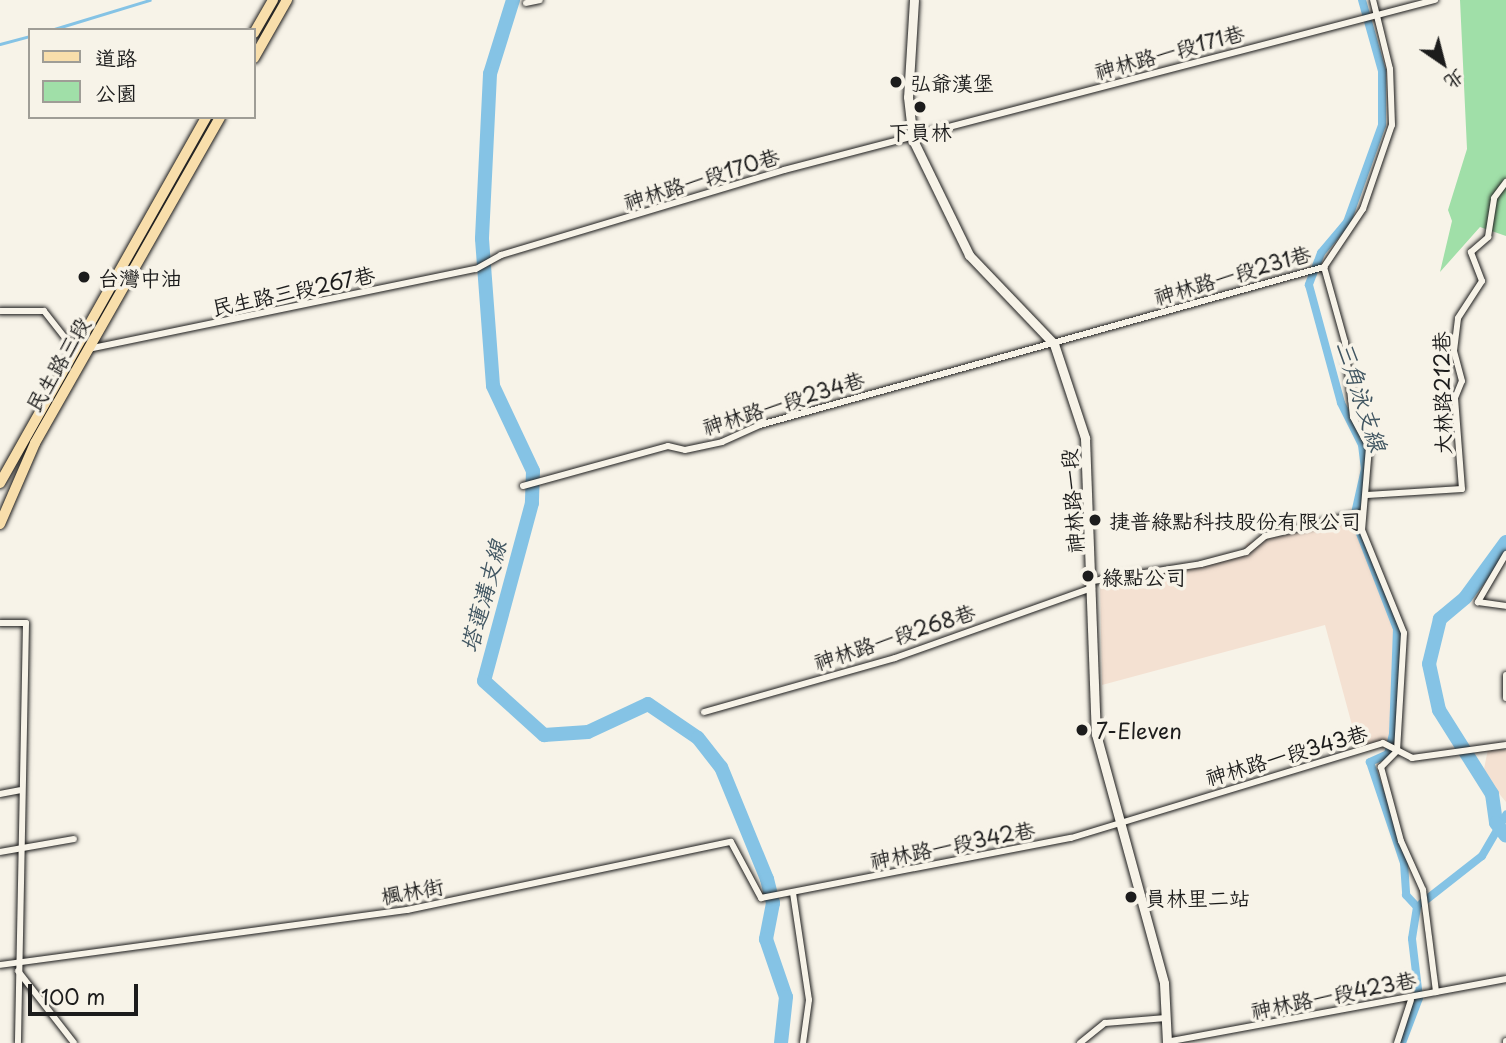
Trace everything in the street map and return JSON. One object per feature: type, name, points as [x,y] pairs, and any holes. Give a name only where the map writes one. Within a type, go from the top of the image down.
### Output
[{"type":"main road","points":[[256,29],[272,0]]},
{"type":"main road","points":[[256,54],[287,0]]},
{"type":"main road","name":"民生路三段","points":[[0,483],[205,119]]},
{"type":"main road","name":"民生路三段","points":[[0,524],[24,464],[219,119]]},
{"type":"street","points":[[526,4],[540,0]]},
{"type":"street","name":"神林路一段","points":[[914,0],[908,97],[913,141],[970,255],[1054,344],[1085,438],[1093,584],[1096,734],[1115,821],[1164,984],[1166,1043]]},
{"type":"street","points":[[1373,0],[1381,16]]},
{"type":"street","name":"神林路一段171巷","points":[[913,141],[1435,0]]},
{"type":"street","name":"神林路一段231巷","points":[[1054,344],[1324,267],[1363,209],[1392,124],[1381,16]]},
{"type":"street","name":"神林路一段170巷","points":[[501,255],[784,170],[913,141]]},
{"type":"street","name":"大林路212巷","points":[[1367,495],[1462,489],[1458,318],[1482,281],[1471,252],[1488,237],[1494,198],[1506,182]]},
{"type":"street","name":"民生路三段267巷","points":[[88,349],[476,269],[501,255]]},
{"type":"street","points":[[1324,267],[1345,342],[1353,417],[1369,447],[1362,530],[1404,633],[1397,751],[1381,767],[1405,852],[1423,890],[1422,917],[1436,992]]},
{"type":"street","points":[[0,311],[44,311],[74,348]]},
{"type":"street","name":"神林路一段234巷","points":[[523,486],[668,446],[685,450],[722,442],[760,425],[1054,344]]},
{"type":"street","name":"神林路一段268巷","points":[[704,712],[895,658],[1093,584],[1213,561],[1246,552],[1265,536],[1362,513]]},
{"type":"street","points":[[1506,554],[1478,601],[1506,606]]},
{"type":"street","points":[[0,623],[26,623],[20,790],[18,1043]]},
{"type":"street","points":[[1506,675],[1506,698]]},
{"type":"street","name":"神林路一段343巷","points":[[1115,821],[1383,743],[1412,758],[1506,745]]},
{"type":"street","points":[[0,794],[20,790]]},
{"type":"street","name":"神林路一段342巷","points":[[793,893],[1071,838],[1115,821]]},
{"type":"street","points":[[0,852],[74,839]]},
{"type":"street","name":"楓林街","points":[[0,965],[407,910],[731,842],[761,898],[793,893]]},
{"type":"street","points":[[793,893],[809,999],[803,1043]]},
{"type":"street","points":[[18,971],[74,1043]]},
{"type":"street","name":"神林路一段423巷","points":[[1166,1043],[1411,1000],[1436,992],[1506,979]]},
{"type":"street","points":[[1397,1043],[1411,1000]]},
{"type":"street","points":[[1080,1043],[1105,1023],[1166,1018]]},
{"type":"shaded area","points":[[1353,521],[1398,639],[1393,742],[1359,751],[1325,625],[1102,685],[1100,584],[1243,554],[1247,543]]},
{"type":"shaded area","points":[[1488,749],[1506,750],[1506,802],[1483,774]]},
{"type":"green space","points":[[1460,0],[1506,0],[1506,236],[1480,227],[1440,272],[1452,221],[1448,210],[1467,149]]},
{"type":"waterway","points":[[58,28],[150,0]]},
{"type":"waterway","name":"塔蓮溝支線","points":[[513,0],[490,74],[482,239],[493,386],[533,471],[532,503],[484,681],[544,735],[588,732],[648,704],[698,738],[721,767],[767,879],[773,903],[766,939],[786,997],[781,1043]]},
{"type":"waterway","name":"三角泳支線","points":[[1362,0],[1382,71],[1382,125],[1347,222],[1321,253],[1309,285],[1341,403],[1362,445],[1365,469],[1354,518],[1397,629],[1393,734],[1388,754],[1370,762],[1404,863],[1406,895],[1417,907],[1412,939],[1419,998],[1402,1043]]},
{"type":"waterway","points":[[0,44],[28,37]]},
{"type":"waterway","points":[[1506,542],[1465,598],[1440,619],[1429,664],[1439,710],[1492,794],[1496,823],[1506,836]]},
{"type":"waterway","points":[[1422,903],[1482,856],[1506,815]]},
{"type":"place","name":"弘爺漢堡","points":[[896,82]]},
{"type":"place","name":"下員林","points":[[920,107]]},
{"type":"place","name":"台灣中油","points":[[84,277]]},
{"type":"place","name":"捷普綠點科技股份有限公司","points":[[1095,520]]},
{"type":"place","name":"綠點公司","points":[[1088,576]]},
{"type":"place","name":"7-Eleven","points":[[1082,730]]},
{"type":"place","name":"員林里二站","points":[[1131,897]]}]
